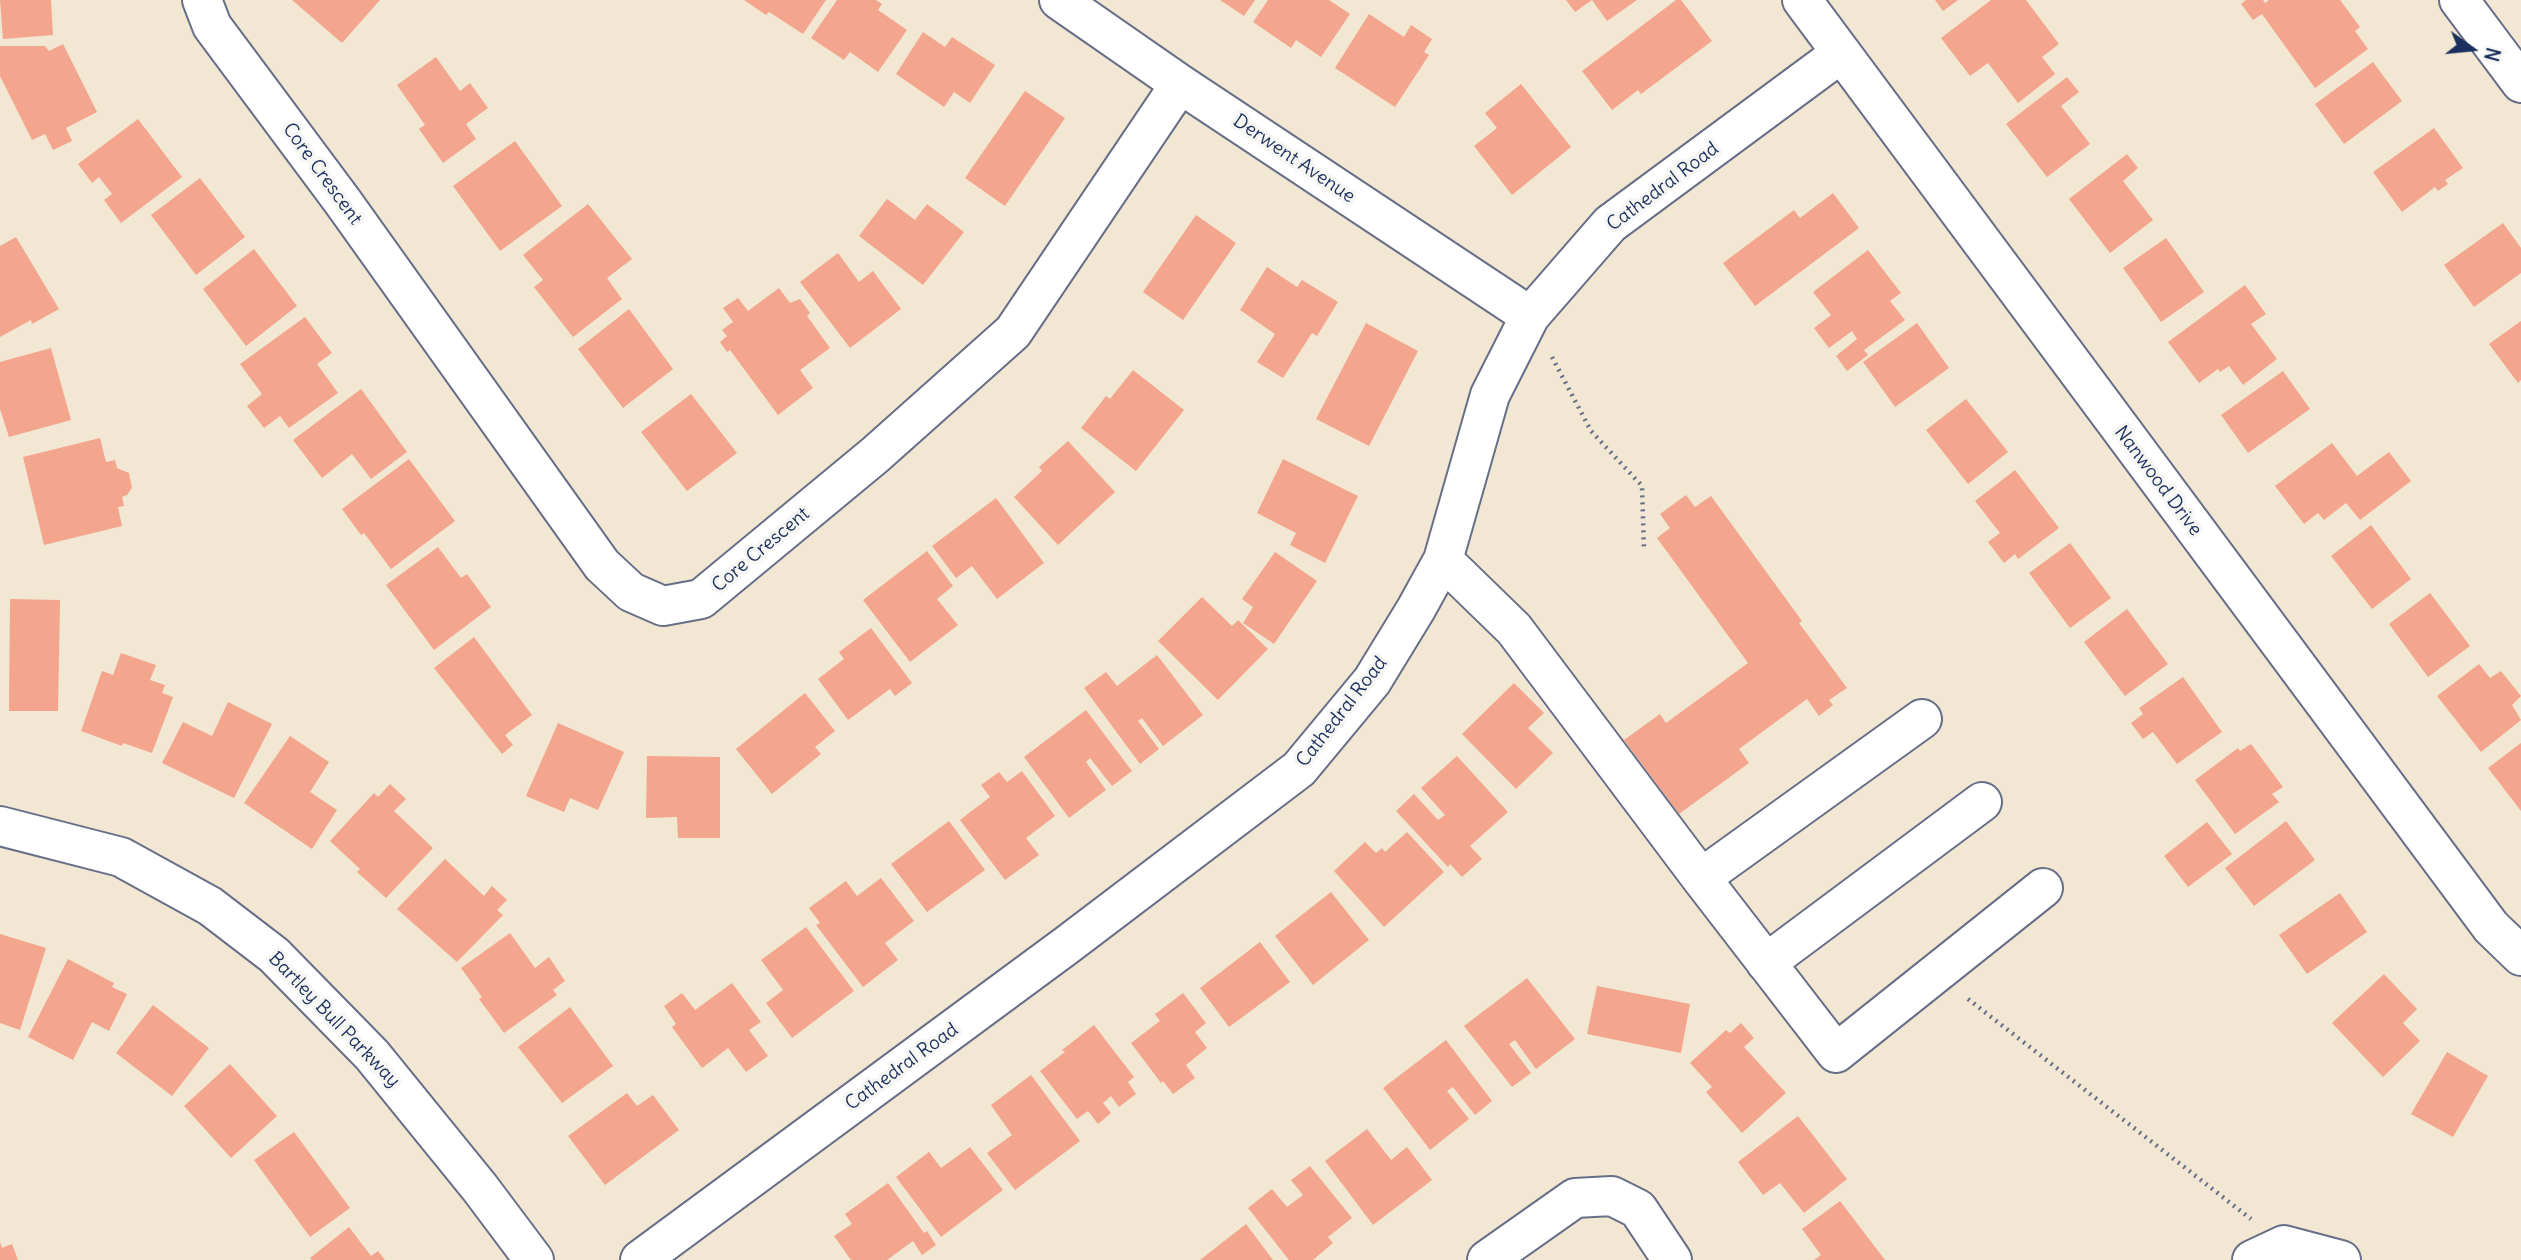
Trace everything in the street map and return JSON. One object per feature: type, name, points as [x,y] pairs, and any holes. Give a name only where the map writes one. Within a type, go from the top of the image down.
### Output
[{"type":"street","name":"Core Crescent","points":[[202,0],[212,26],[343,202],[603,565],[631,592],[663,607],[701,599],[875,455],[1013,332],[1180,84]]},
{"type":"street","name":"Derwent Avenue","points":[[1059,0],[1180,84],[1530,316]]},
{"type":"street","name":"Nanwood Drive","points":[[1802,0],[2491,927],[2521,956]]},
{"type":"street","points":[[2459,0],[2521,83]]},
{"type":"street","name":"Cathedral Road","points":[[640,1260],[1068,945],[1299,769],[1372,681],[1443,560],[1490,395],[1530,316],[1610,224],[1840,54]]},
{"type":"street","points":[[1443,560],[1514,629],[1836,1053],[2043,888]]},
{"type":"street","points":[[1701,878],[1922,719]]},
{"type":"street","points":[[1766,963],[1982,802]]},
{"type":"street","name":"Bartley Bull Parkway","points":[[0,826],[121,857],[210,906],[274,955],[372,1055],[480,1188],[534,1260]]},
{"type":"street","points":[[1487,1260],[1575,1198],[1612,1196],[1638,1209],[1672,1260]]},
{"type":"street","points":[[2268,1252],[2341,1260]]},
{"type":"path","points":[[1530,316],[1591,431],[1642,486],[1644,551]]},
{"type":"path","points":[[1939,972],[2268,1252]]},
{"type":"building","points":[[0,0],[51,0],[53,35],[3,39]]},
{"type":"building","points":[[292,0],[380,0],[342,43]]},
{"type":"building","points":[[744,0],[826,0],[803,34]]},
{"type":"building","points":[[837,0],[876,0],[882,4],[878,10],[907,30],[878,72],[850,52],[844,60],[811,38]]},
{"type":"building","points":[[1220,0],[1255,0],[1244,16]]},
{"type":"building","points":[[1268,0],[1329,0],[1350,14],[1321,57],[1296,40],[1291,48],[1253,22]]},
{"type":"building","points":[[1566,0],[1592,0],[1575,12]]},
{"type":"building","points":[[1592,0],[1637,0],[1607,21]]},
{"type":"building","points":[[1676,0],[1681,0],[1712,41],[1641,94],[1638,90],[1612,110],[1582,71]]},
{"type":"building","points":[[1935,0],[1958,0],[1943,11]]},
{"type":"building","points":[[1991,0],[2026,0],[2059,44],[2042,57],[2055,74],[2018,103],[1988,63],[1970,76],[1941,38]]},
{"type":"building","points":[[2246,0],[2263,0],[2265,3],[2269,0],[2340,0],[2360,27],[2355,31],[2368,49],[2315,88],[2262,14],[2253,20],[2241,4]]},
{"type":"building","points":[[1369,14],[1404,37],[1411,25],[1432,39],[1424,52],[1429,55],[1395,107],[1335,68]]},
{"type":"building","points":[[923,32],[945,47],[952,37],[995,65],[970,103],[954,92],[944,107],[896,74]]},
{"type":"building","points":[[63,44],[97,112],[66,128],[72,141],[53,150],[45,134],[32,140],[0,76],[0,46],[45,46],[49,51]]},
{"type":"building","points":[[436,57],[460,91],[470,83],[488,108],[466,124],[476,139],[443,163],[419,129],[425,125],[397,85]]},
{"type":"building","points":[[2373,62],[2402,101],[2344,144],[2315,104]]},
{"type":"building","points":[[2067,77],[2079,92],[2061,106],[2090,144],[2047,177],[2006,124]]},
{"type":"building","points":[[1521,84],[1571,147],[1512,195],[1474,146],[1497,128],[1485,113]]},
{"type":"building","points":[[1025,91],[1065,118],[1005,206],[965,178]]},
{"type":"building","points":[[138,119],[182,177],[121,223],[104,200],[112,194],[99,177],[92,183],[78,164]]},
{"type":"building","points":[[2434,128],[2463,168],[2445,180],[2448,184],[2438,191],[2435,187],[2402,212],[2373,172]]},
{"type":"building","points":[[515,141],[562,206],[500,251],[453,186]]},
{"type":"building","points":[[2127,154],[2138,168],[2123,181],[2153,220],[2110,253],[2069,199]]},
{"type":"building","points":[[200,178],[245,237],[196,275],[151,215]]},
{"type":"building","points":[[1833,193],[1859,228],[1755,306],[1723,263],[1794,210],[1800,218]]},
{"type":"building","points":[[887,199],[915,220],[927,204],[964,232],[923,285],[859,236]]},
{"type":"building","points":[[588,204],[632,259],[607,278],[622,299],[573,337],[534,287],[543,280],[523,255]]},
{"type":"building","points":[[1196,215],[1236,243],[1183,320],[1143,292]]},
{"type":"building","points":[[2503,223],[2521,248],[2521,273],[2474,307],[2444,265]]},
{"type":"building","points":[[16,237],[59,309],[0,337],[0,246]]},
{"type":"building","points":[[2166,238],[2204,292],[2161,322],[2123,268]]},
{"type":"building","points":[[254,249],[297,306],[246,346],[203,289]]},
{"type":"building","points":[[1868,250],[1901,293],[1890,301],[1905,320],[1864,350],[1868,355],[1847,371],[1836,356],[1857,339],[1852,331],[1829,348],[1814,328],[1831,315],[1813,292]]},
{"type":"building","points":[[838,253],[859,282],[873,271],[901,309],[850,348],[800,282]]},
{"type":"building","points":[[1267,267],[1297,287],[1302,280],[1338,302],[1317,336],[1312,333],[1283,378],[1257,362],[1275,334],[1240,310]]},
{"type":"building","points":[[2245,285],[2266,314],[2251,324],[2277,359],[2243,385],[2229,366],[2220,372],[2218,369],[2199,383],[2168,342]]},
{"type":"building","points":[[779,288],[790,303],[800,299],[810,313],[807,316],[830,348],[800,370],[813,388],[778,415],[730,350],[727,352],[720,342],[727,336],[722,330],[733,322],[723,308],[738,298],[748,311]]},
{"type":"building","points":[[629,309],[673,369],[623,408],[578,349]]},
{"type":"building","points":[[305,317],[332,353],[317,364],[338,393],[289,428],[280,416],[264,428],[247,406],[262,394],[240,364]]},
{"type":"building","points":[[2521,321],[2521,380],[2518,383],[2489,344]]},
{"type":"building","points":[[1366,323],[1418,351],[1369,446],[1316,419]]},
{"type":"building","points":[[1917,323],[1949,368],[1895,407],[1863,362]]},
{"type":"building","points":[[51,348],[71,420],[9,437],[0,409],[0,362]]},
{"type":"building","points":[[1133,370],[1184,410],[1136,471],[1081,428],[1106,396],[1110,399]]},
{"type":"building","points":[[2283,371],[2310,409],[2248,453],[2221,415]]},
{"type":"building","points":[[361,389],[407,452],[371,479],[352,454],[322,478],[293,440]]},
{"type":"building","points":[[691,394],[737,453],[687,491],[641,432]]},
{"type":"building","points":[[1966,399],[2008,452],[1968,484],[1926,430]]},
{"type":"building","points":[[100,438],[106,462],[115,460],[117,468],[129,473],[132,488],[122,497],[124,506],[118,507],[122,526],[44,545],[23,457]]},
{"type":"building","points":[[1068,441],[1115,492],[1058,545],[1014,497],[1042,471],[1039,467]]},
{"type":"building","points":[[2332,443],[2357,476],[2389,452],[2411,481],[2360,520],[2346,503],[2324,520],[2318,513],[2304,524],[2275,486]]},
{"type":"building","points":[[409,459],[455,521],[391,569],[342,509]]},
{"type":"building","points":[[1283,459],[1358,496],[1325,563],[1290,545],[1296,533],[1257,513]]},
{"type":"building","points":[[2015,470],[2059,528],[2018,559],[2015,554],[2004,563],[1988,542],[2000,533],[1975,501]]},
{"type":"building","points":[[1686,495],[1695,507],[1711,496],[1847,688],[1829,700],[1833,705],[1819,716],[1807,699],[1739,749],[1749,763],[1679,814],[1624,740],[1660,714],[1666,723],[1748,663],[1657,538],[1670,528],[1660,514]]},
{"type":"building","points":[[996,498],[1044,563],[997,599],[972,566],[956,578],[932,546]]},
{"type":"building","points":[[2371,525],[2411,579],[2372,609],[2331,556]]},
{"type":"building","points":[[2070,543],[2111,598],[2070,628],[2029,573]]},
{"type":"building","points":[[438,547],[461,578],[467,574],[491,607],[434,650],[386,585]]},
{"type":"building","points":[[927,551],[953,586],[937,599],[958,625],[910,662],[863,600]]},
{"type":"building","points":[[1275,552],[1317,581],[1274,644],[1243,623],[1253,607],[1242,599]]},
{"type":"building","points":[[2430,593],[2470,646],[2428,677],[2389,624]]},
{"type":"building","points":[[1202,597],[1232,626],[1238,620],[1268,649],[1218,700],[1158,641]]},
{"type":"building","points":[[10,599],[60,600],[58,711],[9,711]]},
{"type":"building","points":[[2127,609],[2168,664],[2125,696],[2084,642]]},
{"type":"building","points":[[871,628],[912,683],[895,696],[890,689],[848,720],[818,679],[844,659],[839,652]]},
{"type":"building","points":[[474,637],[532,715],[505,735],[513,745],[502,754],[434,668]]},
{"type":"building","points":[[121,653],[156,665],[150,680],[165,685],[162,693],[173,697],[152,753],[123,743],[122,746],[81,731],[102,671],[113,675]]},
{"type":"building","points":[[1157,655],[1203,715],[1163,746],[1142,718],[1138,721],[1159,749],[1140,764],[1084,688],[1106,672],[1117,686]]},
{"type":"building","points":[[2479,664],[2490,678],[2501,671],[2521,696],[2512,705],[2521,720],[2481,752],[2437,696]]},
{"type":"building","points":[[2183,677],[2222,732],[2177,764],[2153,732],[2143,739],[2131,723],[2143,714],[2139,708]]},
{"type":"building","points":[[1514,683],[1544,713],[1528,728],[1553,753],[1516,789],[1462,734]]},
{"type":"building","points":[[805,693],[835,731],[815,747],[821,754],[772,794],[736,749]]},
{"type":"building","points":[[228,702],[272,724],[234,798],[162,763],[183,722],[212,736]]},
{"type":"building","points":[[1086,710],[1132,771],[1112,786],[1090,758],[1086,762],[1106,790],[1069,818],[1024,757]]},
{"type":"building","points":[[558,723],[624,752],[598,810],[570,798],[564,812],[526,796]]},
{"type":"building","points":[[290,736],[329,762],[310,792],[337,810],[312,849],[244,803]]},
{"type":"building","points":[[2521,743],[2521,811],[2488,768]]},
{"type":"building","points":[[2251,744],[2283,787],[2272,794],[2279,802],[2235,834],[2195,780],[2238,748],[2240,751]]},
{"type":"building","points":[[647,756],[720,757],[720,838],[678,838],[677,817],[646,818]]},
{"type":"building","points":[[1457,756],[1508,812],[1470,846],[1482,859],[1462,877],[1450,864],[1448,867],[1396,811],[1414,794],[1438,820],[1445,815],[1421,788]]},
{"type":"building","points":[[1022,771],[1055,816],[1026,838],[1039,855],[1005,880],[960,820],[990,797],[981,785],[999,772],[1007,782]]},
{"type":"building","points":[[390,784],[406,799],[394,811],[433,848],[386,898],[357,872],[360,869],[330,841],[374,793],[378,797]]},
{"type":"building","points":[[949,821],[985,870],[927,912],[891,864]]},
{"type":"building","points":[[2286,821],[2315,860],[2254,906],[2225,868]]},
{"type":"building","points":[[2207,822],[2232,854],[2188,887],[2164,856]]},
{"type":"building","points":[[1407,832],[1444,872],[1384,927],[1334,871],[1365,842],[1376,853],[1382,848],[1385,852]]},
{"type":"building","points":[[445,859],[484,896],[492,886],[507,900],[497,910],[503,915],[457,962],[397,909]]},
{"type":"building","points":[[881,878],[914,921],[885,943],[898,960],[863,987],[816,925],[820,923],[809,908],[846,881],[857,896]]},
{"type":"building","points":[[1331,892],[1369,940],[1313,985],[1275,936]]},
{"type":"building","points":[[2340,893],[2367,932],[2307,974],[2279,935]]},
{"type":"building","points":[[806,927],[854,991],[792,1038],[766,1003],[783,990],[761,960]]},
{"type":"building","points":[[510,933],[535,968],[549,957],[565,981],[553,990],[557,995],[504,1033],[461,968]]},
{"type":"building","points":[[0,934],[46,948],[20,1030],[0,1023]]},
{"type":"building","points":[[1260,942],[1290,982],[1229,1027],[1200,988]]},
{"type":"building","points":[[68,959],[114,983],[112,987],[127,994],[109,1031],[92,1022],[73,1060],[28,1037]]},
{"type":"building","points":[[2384,974],[2417,1009],[2403,1023],[2420,1041],[2383,1077],[2332,1023]]},
{"type":"building","points":[[1527,978],[1575,1039],[1536,1069],[1515,1040],[1509,1044],[1531,1073],[1512,1087],[1464,1026]]},
{"type":"building","points":[[732,983],[761,1022],[749,1030],[768,1056],[746,1072],[728,1048],[702,1068],[672,1027],[676,1024],[664,1006],[682,993],[695,1010]]},
{"type":"building","points":[[1597,986],[1690,1004],[1681,1053],[1587,1034]]},
{"type":"building","points":[[1183,993],[1206,1023],[1195,1032],[1207,1048],[1186,1065],[1195,1078],[1173,1094],[1163,1081],[1161,1083],[1131,1043],[1160,1021],[1155,1014]]},
{"type":"building","points":[[153,1005],[209,1048],[172,1096],[116,1053]]},
{"type":"building","points":[[570,1007],[613,1066],[562,1103],[518,1047]]},
{"type":"building","points":[[1741,1023],[1754,1038],[1744,1047],[1786,1093],[1742,1133],[1706,1092],[1712,1087],[1690,1063],[1726,1030],[1730,1033]]},
{"type":"building","points":[[1094,1025],[1134,1077],[1128,1082],[1136,1094],[1119,1107],[1111,1096],[1103,1103],[1111,1113],[1098,1124],[1088,1111],[1077,1119],[1040,1071]]},
{"type":"building","points":[[1446,1040],[1492,1101],[1475,1115],[1453,1087],[1447,1091],[1469,1119],[1430,1150],[1383,1088]]},
{"type":"building","points":[[2447,1052],[2488,1076],[2453,1137],[2411,1114]]},
{"type":"building","points":[[230,1064],[277,1116],[231,1158],[184,1106]]},
{"type":"building","points":[[1031,1075],[1080,1141],[1015,1190],[987,1153],[1012,1135],[991,1105]]},
{"type":"building","points":[[627,1093],[637,1106],[653,1095],[679,1130],[605,1185],[568,1136]]},
{"type":"building","points":[[1798,1116],[1847,1179],[1804,1213],[1780,1183],[1763,1195],[1738,1162]]},
{"type":"building","points":[[1367,1129],[1391,1160],[1407,1147],[1432,1180],[1373,1225],[1325,1161]]},
{"type":"building","points":[[294,1132],[350,1208],[310,1237],[254,1160]]},
{"type":"building","points":[[970,1147],[1003,1190],[941,1237],[896,1177],[929,1152],[941,1168]]},
{"type":"building","points":[[1310,1166],[1352,1218],[1328,1237],[1333,1243],[1313,1260],[1289,1260],[1248,1208],[1272,1189],[1287,1207],[1303,1195],[1291,1180]]},
{"type":"building","points":[[888,1183],[924,1233],[927,1231],[936,1245],[922,1255],[913,1241],[887,1260],[851,1260],[834,1236],[852,1224],[845,1214]]},
{"type":"building","points":[[1840,1201],[1885,1260],[1814,1260],[1821,1255],[1802,1229]]},
{"type":"building","points":[[1246,1224],[1273,1260],[1200,1260]]},
{"type":"building","points":[[349,1227],[371,1256],[378,1251],[385,1260],[310,1258]]},
{"type":"building","points":[[0,1242],[2,1248],[12,1244],[18,1260],[0,1260]]}]
